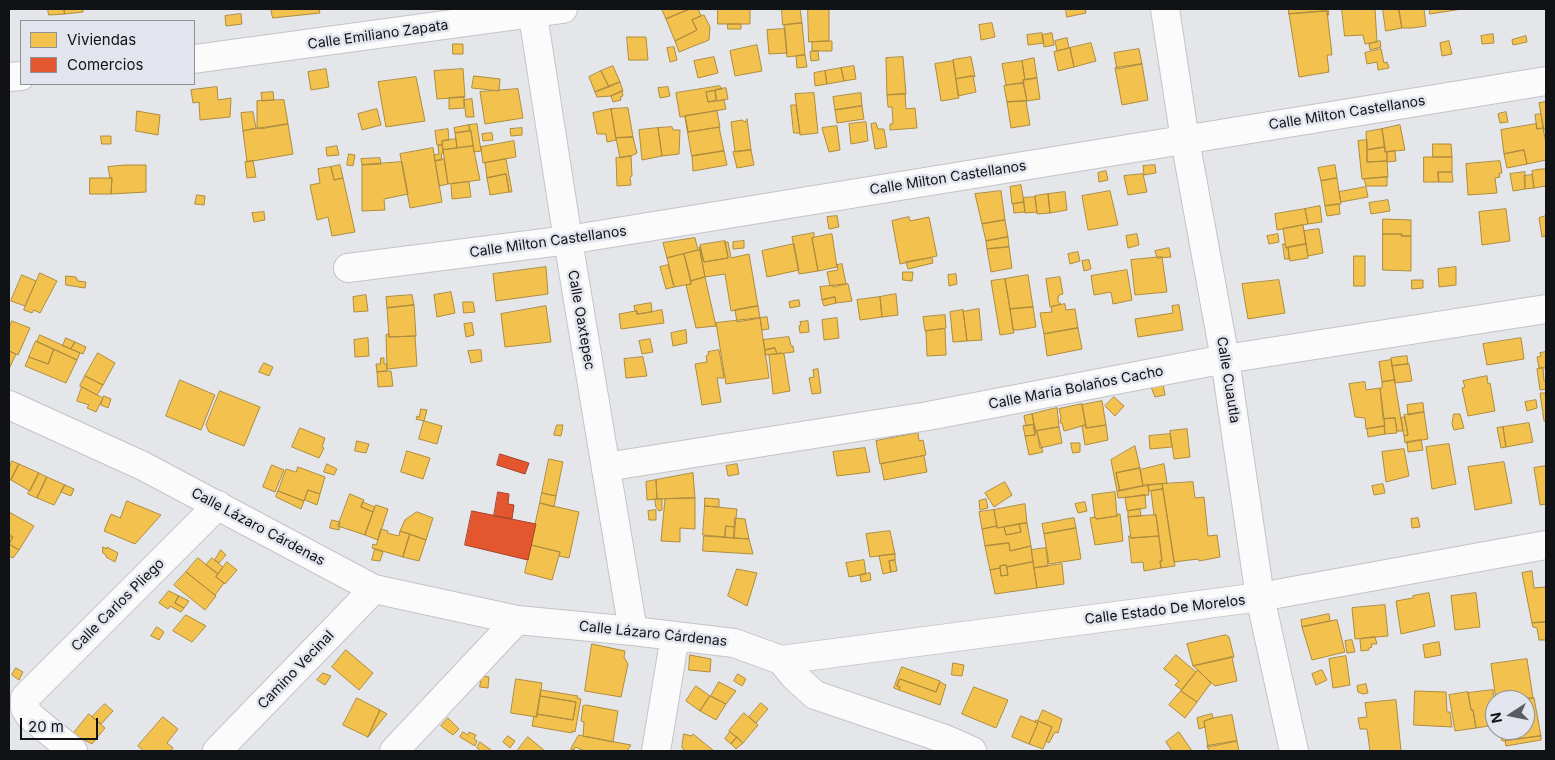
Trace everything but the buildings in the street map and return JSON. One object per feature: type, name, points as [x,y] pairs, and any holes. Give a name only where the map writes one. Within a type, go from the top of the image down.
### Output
[{"type":"street","name":"Calle Emiliano Zapata","points":[[195,59],[532,11],[563,9]]},
{"type":"street","name":"Calle Cuautla","points":[[1165,9],[1185,140],[1225,360],[1260,598],[1294,751]]},
{"type":"street","name":"Calle Oaxtepec","points":[[532,11],[633,630]]},
{"type":"street","name":"Calle Milton Castellanos","points":[[348,268],[568,240],[1546,81]]},
{"type":"street","name":"Calle María Bolaños Cacho","points":[[606,467],[928,416],[1225,360],[1546,309]]},
{"type":"street","name":"Calle Lázaro Cárdenas","points":[[9,406],[143,466],[374,588],[517,620],[633,630],[734,643],[781,660],[794,676],[816,696],[945,739],[972,751]]},
{"type":"street","name":"Calle Carlos Pliego","points":[[73,751],[30,716],[25,708],[25,698],[218,505]]},
{"type":"street","name":"Calle Estado De Morelos","points":[[781,660],[1260,598],[1546,545]]},
{"type":"street","name":"Camino Vecinal","points":[[218,751],[374,588]]},
{"type":"street","points":[[394,751],[517,620]]},
{"type":"street","points":[[656,751],[674,636]]}]
